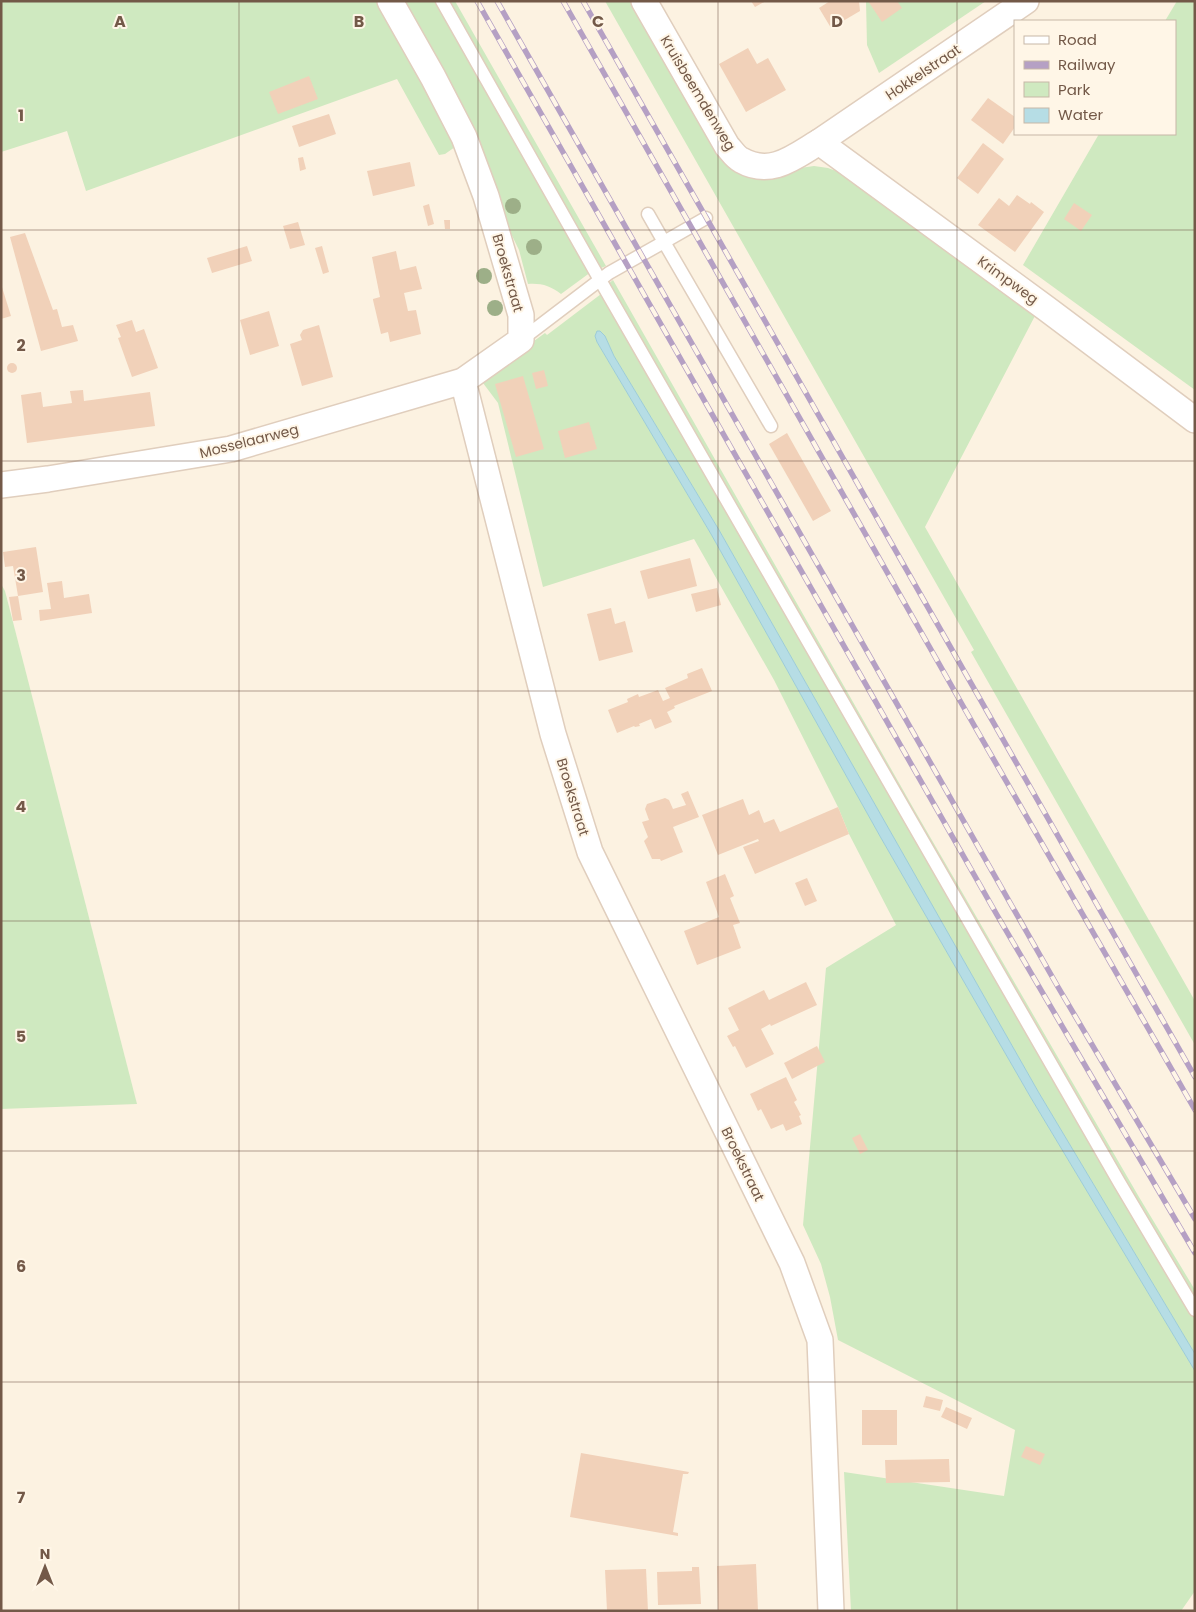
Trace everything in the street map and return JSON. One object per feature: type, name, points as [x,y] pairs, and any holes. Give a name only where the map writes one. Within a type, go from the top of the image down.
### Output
[{"type":"street","name":"Broekstraat","points":[[390,1],[450,107],[473,158],[521,315],[521,340]]},
{"type":"street","name":"Kruisbeemdenweg","points":[[644,1],[727,146],[739,160],[761,168],[785,163],[819,142]]},
{"type":"street","name":"Hokkelstraat","points":[[819,142],[1026,1]]},
{"type":"street","name":"Krimpweg","points":[[819,142],[1195,420]]},
{"type":"street","points":[[463,381],[521,340]]},
{"type":"street","name":"Broekstraat","points":[[463,381],[553,734],[590,852],[792,1262],[820,1340],[831,1611]]},
{"type":"street","name":"Mosselaarweg","points":[[1,485],[48,479],[231,448],[463,381]]},
{"type":"lane","points":[[442,1],[600,280],[1109,1165],[1195,1310]]},
{"type":"lane","points":[[648,214],[772,426]]},
{"type":"lane","points":[[521,340],[600,280],[706,218]]},
{"type":"green space","points":[[1,1],[382,1],[427,80],[455,147],[445,154],[439,155],[397,79],[86,191],[67,131],[1,152]]},
{"type":"green space","points":[[397,1],[455,1],[606,266],[591,272],[561,294],[546,286],[528,284],[519,250]]},
{"type":"green space","points":[[605,1],[633,1],[723,155],[800,168],[814,166],[828,168],[839,172],[1037,312],[925,527],[1195,1001],[1195,1045],[971,652],[974,650]]},
{"type":"green space","points":[[866,1],[986,1],[879,73],[867,45]]},
{"type":"green space","points":[[1177,1],[1195,1],[1195,390],[1023,265],[1098,135],[1176,135],[1176,20],[1166,20]]},
{"type":"green space","points":[[613,280],[915,811],[1195,1290],[1195,1354],[1039,1093],[719,530],[614,356],[605,336],[595,336],[711,534],[881,838],[1031,1098],[1195,1371],[1195,1591],[1181,1611],[851,1611],[844,1472],[1004,1496],[1015,1430],[838,1340],[830,1297],[821,1264],[803,1225],[826,968],[896,925],[849,834],[838,807],[774,680],[694,539],[543,587],[498,403],[483,383],[491,372],[545,333],[547,335],[605,291],[603,288]]},
{"type":"green space","points":[[1,584],[5,591],[137,1104],[1,1109]]},
{"type":"water","points":[[597,331],[600,331],[605,336],[614,356],[719,530],[1039,1093],[1195,1354],[1195,1371],[1031,1098],[881,838],[711,534],[597,342],[595,336]]},
{"type":"building","points":[[751,1],[766,1],[755,7]]},
{"type":"building","points":[[830,1],[859,1],[860,11],[831,28],[819,8]]},
{"type":"building","points":[[868,1],[897,1],[902,8],[882,22]]},
{"type":"building","points":[[748,48],[757,64],[768,58],[786,90],[746,112],[719,64]]},
{"type":"building","points":[[309,76],[318,99],[278,114],[269,92]]},
{"type":"building","points":[[988,98],[1014,116],[1014,128],[1003,144],[971,120]]},
{"type":"building","points":[[329,114],[336,134],[299,147],[292,126]]},
{"type":"building","points":[[983,143],[1004,159],[978,194],[957,178]]},
{"type":"building","points":[[303,157],[306,169],[300,171],[298,158]]},
{"type":"building","points":[[410,162],[415,186],[373,196],[367,171]]},
{"type":"building","points":[[1017,195],[1030,204],[1031,202],[1044,212],[1015,252],[978,225],[999,198],[1009,206]]},
{"type":"building","points":[[1074,203],[1092,215],[1081,231],[1064,219]]},
{"type":"building","points":[[429,204],[434,224],[428,226],[423,206]]},
{"type":"building","points":[[444,220],[450,220],[450,229],[445,229]]},
{"type":"building","points":[[298,222],[305,245],[290,249],[283,226]]},
{"type":"building","points":[[25,233],[53,310],[57,309],[62,327],[73,325],[78,341],[41,351],[10,237]]},
{"type":"building","points":[[247,246],[252,261],[212,273],[207,258]]},
{"type":"building","points":[[322,246],[329,272],[323,274],[315,248]]},
{"type":"building","points":[[396,251],[400,270],[416,266],[422,289],[404,293],[408,311],[416,310],[421,334],[390,342],[388,332],[381,334],[373,300],[380,297],[372,257]]},
{"type":"building","points":[[1,284],[11,316],[1,319]]},
{"type":"building","points":[[269,311],[279,346],[250,355],[240,320]]},
{"type":"building","points":[[132,320],[136,332],[144,329],[158,368],[132,377],[118,338],[121,337],[116,325]]},
{"type":"building","points":[[319,325],[333,377],[302,386],[290,344],[302,340],[300,335],[303,330]]},
{"type":"building","points":[[12,363],[17,368],[12,373],[7,368]]},
{"type":"building","points":[[544,370],[548,386],[536,389],[532,373]]},
{"type":"building","points":[[523,376],[544,449],[516,457],[495,384]]},
{"type":"building","points":[[83,390],[84,401],[150,392],[155,426],[27,443],[21,395],[41,392],[43,407],[72,403],[70,391]]},
{"type":"building","points":[[589,422],[597,449],[565,458],[558,431]]},
{"type":"building","points":[[787,433],[831,511],[813,521],[769,444]]},
{"type":"building","points":[[36,547],[43,592],[18,596],[13,566],[5,567],[3,552]]},
{"type":"building","points":[[690,558],[697,586],[648,599],[640,571]]},
{"type":"building","points":[[62,581],[64,598],[89,594],[92,613],[40,621],[39,610],[51,609],[47,583]]},
{"type":"building","points":[[717,588],[721,605],[696,612],[691,594]]},
{"type":"building","points":[[18,596],[22,620],[13,621],[9,597]]},
{"type":"building","points":[[611,608],[615,624],[625,621],[633,652],[599,661],[587,614]]},
{"type":"building","points":[[702,668],[712,691],[674,706],[675,708],[667,712],[672,722],[655,729],[651,719],[639,724],[640,726],[634,726],[617,733],[608,710],[628,702],[627,699],[638,694],[639,697],[658,690],[663,701],[670,698],[665,688],[688,678],[687,674]]},
{"type":"building","points":[[688,791],[699,817],[673,827],[683,852],[661,861],[660,859],[652,859],[644,841],[648,837],[642,822],[649,820],[645,809],[647,804],[665,798],[669,800],[673,809],[686,805],[681,794]]},
{"type":"building","points":[[743,799],[749,815],[759,810],[764,823],[774,819],[780,832],[838,807],[849,834],[755,874],[743,847],[759,841],[758,839],[718,855],[702,815]]},
{"type":"building","points":[[725,874],[734,896],[730,898],[740,923],[733,925],[741,948],[697,965],[684,931],[719,917],[706,882]]},
{"type":"building","points":[[807,878],[817,901],[805,906],[795,883]]},
{"type":"building","points":[[806,982],[817,1005],[761,1029],[774,1054],[746,1068],[735,1046],[733,1047],[727,1036],[739,1030],[728,1008],[764,990],[769,1000]]},
{"type":"building","points":[[817,1046],[825,1062],[792,1079],[784,1063]]},
{"type":"building","points":[[786,1077],[797,1100],[794,1102],[801,1115],[799,1116],[802,1124],[786,1131],[783,1124],[771,1129],[761,1109],[758,1111],[750,1094]]},
{"type":"building","points":[[860,1134],[868,1150],[860,1154],[852,1138]]},
{"type":"building","points":[[926,1396],[943,1400],[940,1411],[923,1407]]},
{"type":"building","points":[[946,1407],[972,1418],[967,1429],[941,1417]]},
{"type":"building","points":[[862,1410],[897,1410],[897,1445],[862,1445]]},
{"type":"building","points":[[1026,1446],[1045,1454],[1040,1465],[1021,1457]]},
{"type":"building","points":[[581,1453],[689,1472],[688,1474],[683,1474],[673,1532],[678,1533],[678,1536],[570,1517]]},
{"type":"building","points":[[949,1459],[950,1482],[886,1483],[885,1460]]},
{"type":"building","points":[[756,1564],[758,1611],[718,1611],[717,1566]]},
{"type":"building","points":[[692,1567],[699,1567],[701,1604],[658,1605],[657,1572],[692,1571]]},
{"type":"building","points":[[646,1569],[648,1611],[607,1611],[605,1570]]},
{"type":"railway","points":[[477,1],[997,915],[1195,1253]]},
{"type":"railway","points":[[497,1],[1058,987],[1195,1219]]},
{"type":"railway","points":[[563,1],[963,706],[1195,1110]]},
{"type":"railway","points":[[583,1],[1195,1077]]}]
